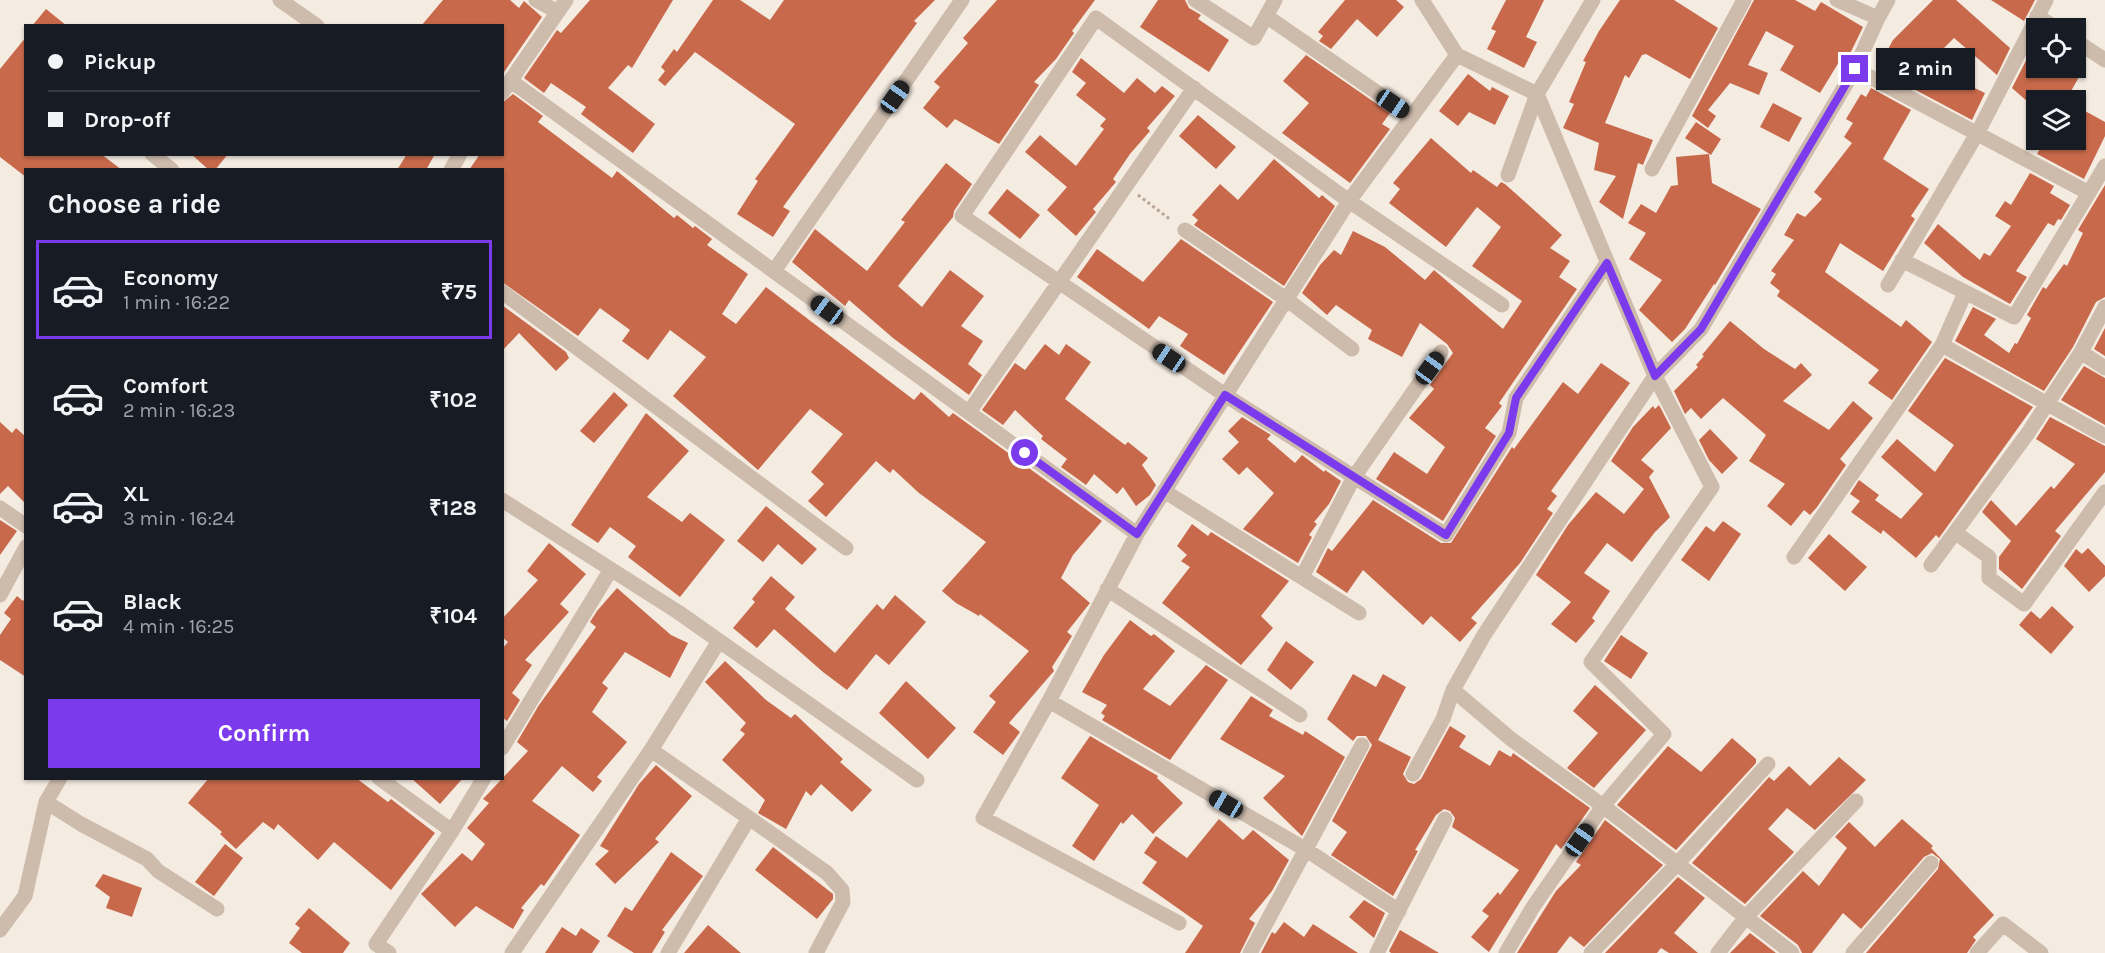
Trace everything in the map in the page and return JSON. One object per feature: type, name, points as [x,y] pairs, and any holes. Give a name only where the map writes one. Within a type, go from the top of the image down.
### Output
[{"type":"street","points":[[280,0],[314,24]]},
{"type":"street","points":[[536,0],[561,6],[507,87],[774,271],[1137,534]]},
{"type":"street","points":[[774,271],[962,0]]},
{"type":"street","points":[[1196,0],[1254,38],[1275,0]]},
{"type":"street","points":[[1422,0],[1457,55],[1537,94],[1655,376],[1712,487],[1591,662],[1664,734],[1604,806],[1533,907],[1506,953]]},
{"type":"street","points":[[1508,175],[1537,94],[1593,0]]},
{"type":"street","points":[[1652,169],[1744,0]]},
{"type":"street","points":[[1837,0],[1878,18]]},
{"type":"street","points":[[1413,774],[1443,719],[1453,690],[1484,634],[1655,376],[1701,329],[1855,69],[1887,0]]},
{"type":"street","points":[[1888,285],[1978,132],[2046,0]]},
{"type":"street","points":[[1266,16],[1412,116]]},
{"type":"street","points":[[1502,305],[1348,201],[1096,18],[962,216],[1225,395],[1446,535],[1509,433],[1516,398],[1607,263]]},
{"type":"street","points":[[2086,48],[2105,60]]},
{"type":"street","points":[[1179,923],[983,818],[1049,701],[1137,534],[1348,201],[1457,55]]},
{"type":"street","points":[[1855,69],[1924,107],[1978,132],[2090,194]]},
{"type":"street","points":[[969,412],[1194,88]]},
{"type":"street","points":[[154,156],[170,168]]},
{"type":"street","points":[[1902,260],[2014,317],[2105,166]]},
{"type":"street","points":[[1185,230],[1286,299],[1352,349]]},
{"type":"street","points":[[504,293],[846,548]]},
{"type":"street","points":[[1794,557],[1942,345],[1965,293]]},
{"type":"street","points":[[1931,565],[2047,405],[2081,352],[2105,307]]},
{"type":"street","points":[[1942,345],[2105,436]]},
{"type":"street","points":[[1302,577],[1354,477],[1441,352]]},
{"type":"street","points":[[2081,352],[2105,368]]},
{"type":"street","points":[[1164,491],[1359,613]]},
{"type":"street","points":[[1956,533],[1989,557],[1989,578],[2024,604],[2105,492]]},
{"type":"street","points":[[504,501],[719,641],[917,780]]},
{"type":"street","points":[[0,508],[24,525]]},
{"type":"street","points":[[0,595],[24,552]]},
{"type":"street","points":[[504,745],[610,571]]},
{"type":"street","points":[[1107,589],[1300,715]]},
{"type":"street","points":[[512,953],[651,750],[719,641]]},
{"type":"street","points":[[1453,690],[1511,739],[1604,806],[1792,953]]},
{"type":"street","points":[[1049,701],[1305,849],[1399,911]]},
{"type":"street","points":[[1250,953],[1362,746]]},
{"type":"street","points":[[651,750],[827,873],[842,890],[843,902],[816,953]]},
{"type":"street","points":[[1591,953],[1677,864],[1768,764]]},
{"type":"street","points":[[0,930],[25,896],[46,802],[59,780]]},
{"type":"street","points":[[382,780],[452,831]]},
{"type":"street","points":[[378,950],[483,780]]},
{"type":"street","points":[[1718,953],[1745,918],[1856,801]]},
{"type":"street","points":[[46,802],[81,824],[147,859],[158,871],[217,909]]},
{"type":"street","points":[[668,953],[749,818]]},
{"type":"street","points":[[1377,953],[1445,819]]},
{"type":"street","points":[[1853,953],[1931,863]]},
{"type":"street","points":[[1977,953],[2003,924],[2041,953]]},
{"type":"path","points":[[1126,186],[1185,230]]},
{"type":"building","points":[[443,0],[510,0],[519,8],[524,1],[542,17],[504,72],[504,24],[423,24]]},
{"type":"building","points":[[590,0],[673,0],[632,68],[628,65],[608,88],[655,124],[633,153],[581,114],[586,107],[551,83],[544,93],[524,78],[557,30],[561,33]]},
{"type":"building","points":[[713,0],[740,0],[770,20],[784,0],[935,0],[914,21],[917,23],[783,207],[790,211],[773,237],[737,214],[758,181],[755,179],[795,124],[695,52],[665,86],[658,80],[665,71],[661,67],[674,49],[677,52]]},
{"type":"building","points":[[997,0],[1095,0],[1072,31],[1074,33],[1056,59],[1034,82],[1039,85],[999,144],[955,119],[947,128],[923,108],[940,87],[934,82],[968,43],[963,38]]},
{"type":"building","points":[[1158,0],[1185,0],[1189,8],[1201,15],[1198,19],[1229,40],[1209,72],[1140,27]]},
{"type":"building","points":[[1345,0],[1396,0],[1404,7],[1377,37],[1357,19],[1331,49],[1319,41],[1323,36],[1318,32]]},
{"type":"building","points":[[1506,0],[1544,0],[1526,37],[1537,42],[1524,68],[1487,49],[1496,31],[1491,29]]},
{"type":"building","points":[[1620,0],[1674,0],[1718,28],[1690,79],[1646,54],[1642,55],[1629,78],[1625,75],[1605,123],[1653,140],[1643,165],[1638,163],[1623,219],[1599,202],[1616,176],[1594,170],[1599,143],[1563,128],[1574,104],[1569,102],[1586,62],[1583,61],[1599,31]]},
{"type":"building","points":[[1754,0],[1795,0],[1815,11],[1821,2],[1863,27],[1844,66],[1839,62],[1820,93],[1780,70],[1794,46],[1766,31],[1748,65],[1768,73],[1759,95],[1730,83],[1708,110],[1716,116],[1708,128],[1692,116]]},
{"type":"building","points":[[1933,0],[1956,0],[2010,48],[1997,75],[1954,38],[1927,65],[1985,93],[1972,120],[1880,71],[1883,66],[1880,64],[1893,40]]},
{"type":"building","points":[[1991,0],[2035,0],[2024,21]]},
{"type":"building","points":[[46,9],[65,24],[34,24]]},
{"type":"building","points":[[24,39],[24,156],[104,156],[119,168],[24,168],[24,175],[0,157],[0,69]]},
{"type":"building","points":[[1306,55],[1390,113],[1382,124],[1390,129],[1350,183],[1282,133],[1309,103],[1283,81]]},
{"type":"building","points":[[1081,58],[1124,93],[1137,78],[1155,93],[1162,86],[1175,96],[1147,128],[1150,131],[1130,154],[1113,179],[1116,182],[1093,209],[1096,212],[1076,236],[1047,210],[1067,187],[1025,152],[1040,135],[1076,166],[1104,129],[1100,126],[1106,119],[1076,95],[1086,83],[1072,72]]},
{"type":"building","points":[[2026,61],[2026,78],[2078,78],[2072,90],[2026,90],[2026,100],[2012,88]]},
{"type":"building","points":[[1468,74],[1490,91],[1492,87],[1509,96],[1495,125],[1469,112],[1458,126],[1439,111]]},
{"type":"building","points":[[1871,88],[1911,110],[1883,159],[1929,189],[1911,216],[1915,219],[1883,271],[1840,243],[1825,272],[1901,327],[1906,320],[1932,342],[1892,400],[1868,383],[1879,370],[1777,296],[1780,291],[1770,283],[1776,274],[1771,271],[1794,240],[1784,235],[1797,213],[1805,217],[1822,199],[1814,192],[1852,143],[1844,137],[1853,123],[1846,119],[1861,94],[1866,97]]},
{"type":"building","points":[[513,94],[543,116],[538,122],[612,178],[617,171],[674,218],[677,215],[712,239],[707,245],[748,274],[722,314],[736,324],[766,287],[914,400],[921,392],[949,417],[953,413],[1102,521],[1073,555],[1061,578],[1090,603],[1067,632],[1072,636],[1052,667],[1054,671],[1009,723],[1020,732],[1003,755],[973,732],[996,702],[989,696],[1029,651],[980,614],[979,616],[956,603],[942,591],[986,542],[919,493],[893,469],[890,473],[876,461],[826,517],[808,501],[824,484],[811,472],[843,434],[810,409],[758,470],[673,396],[706,357],[670,330],[648,360],[622,341],[630,330],[600,308],[578,336],[504,283],[504,168],[470,168],[479,156],[504,156],[504,101]]},
{"type":"building","points":[[1773,103],[1802,118],[1789,142],[1760,127]]},
{"type":"building","points":[[2086,112],[2105,122],[2105,136],[2084,179],[2037,154],[2039,150],[2086,150]]},
{"type":"building","points":[[1198,115],[1236,147],[1216,169],[1179,136]]},
{"type":"building","points":[[1696,122],[1721,139],[1711,155],[1685,138]]},
{"type":"building","points":[[1431,138],[1471,173],[1473,170],[1497,187],[1501,182],[1505,184],[1562,235],[1550,248],[1570,261],[1559,277],[1577,289],[1499,403],[1502,406],[1485,428],[1496,436],[1443,521],[1376,479],[1394,452],[1427,474],[1445,447],[1409,418],[1434,389],[1430,385],[1453,353],[1447,344],[1420,323],[1402,357],[1368,339],[1372,330],[1336,305],[1327,315],[1302,293],[1320,265],[1334,250],[1341,255],[1353,231],[1385,247],[1425,280],[1434,270],[1503,329],[1522,301],[1472,266],[1501,227],[1477,207],[1446,247],[1389,203],[1400,189],[1393,183]]},
{"type":"building","points":[[1709,154],[1712,183],[1761,209],[1715,285],[1685,329],[1672,342],[1639,310],[1662,280],[1629,259],[1646,233],[1628,223],[1641,204],[1656,213],[1671,186],[1678,185],[1676,157]]},
{"type":"building","points":[[193,156],[226,156],[217,168],[207,168]]},
{"type":"building","points":[[406,156],[434,156],[427,168],[398,168]]},
{"type":"building","points":[[1274,159],[1319,198],[1322,195],[1335,206],[1284,286],[1194,225],[1198,220],[1192,215],[1220,184],[1238,200]]},
{"type":"building","points":[[946,163],[972,184],[954,211],[953,217],[898,286],[922,307],[950,270],[984,296],[961,326],[983,341],[968,364],[982,375],[969,395],[893,338],[849,300],[845,306],[792,262],[815,229],[867,271],[905,222],[901,220]]},
{"type":"building","points":[[2030,173],[2054,186],[2050,193],[2070,205],[2061,220],[2058,219],[2054,226],[2048,223],[2016,271],[2027,277],[2010,304],[1963,277],[1924,243],[1938,224],[1980,260],[1984,253],[1990,256],[2011,226],[1995,216],[2005,201],[2011,205]]},
{"type":"building","points":[[2105,185],[2105,297],[2096,302],[2073,347],[2044,391],[1955,341],[1973,307],[1996,319],[1984,335],[2009,353],[2015,343],[2017,344],[2031,318],[2027,315],[2043,287],[2046,289],[2064,264],[2067,266],[2083,233],[2078,230]]},
{"type":"building","points":[[1007,189],[1040,215],[1020,239],[988,213]]},
{"type":"building","points":[[1181,239],[1273,302],[1224,375],[1180,346],[1188,334],[1159,316],[1149,329],[1077,277],[1097,249],[1143,282]]},
{"type":"building","points":[[504,306],[566,352],[569,358],[556,371],[519,333],[504,349]]},
{"type":"building","points":[[1730,321],[1764,349],[1795,369],[1801,363],[1812,375],[1783,401],[1829,430],[1853,401],[1873,418],[1840,459],[1846,465],[1817,507],[1810,515],[1804,510],[1791,526],[1767,506],[1785,484],[1749,461],[1766,435],[1723,398],[1701,419],[1691,408],[1685,414],[1674,391],[1698,367],[1696,365],[1704,356],[1702,355]]},
{"type":"building","points":[[2105,328],[2105,356],[2094,349]]},
{"type":"building","points":[[1045,344],[1059,355],[1066,344],[1091,362],[1065,399],[1125,445],[1128,442],[1148,458],[1142,465],[1156,485],[1150,495],[1136,506],[1123,487],[1117,494],[1094,474],[1086,485],[1061,467],[1067,459],[1041,439],[1043,436],[1015,410],[1003,425],[982,410],[1015,363],[1025,370]]},
{"type":"building","points":[[1945,358],[2033,407],[1939,538],[1936,535],[1916,558],[1883,530],[1881,534],[1851,512],[1860,501],[1850,494],[1859,480],[1879,495],[1875,500],[1901,519],[1923,494],[1881,457],[1897,439],[1935,472],[1954,445],[1908,411]]},
{"type":"building","points":[[1601,363],[1630,383],[1551,491],[1557,496],[1547,509],[1553,513],[1520,563],[1471,618],[1477,623],[1460,642],[1431,616],[1423,625],[1363,570],[1347,593],[1316,572],[1328,548],[1332,551],[1373,500],[1441,543],[1451,543],[1512,447],[1514,449],[1563,382],[1578,394]]},
{"type":"building","points":[[2084,366],[2105,378],[2105,425],[2061,400]]},
{"type":"building","points":[[614,392],[628,405],[594,443],[580,431]]},
{"type":"building","points":[[1659,405],[1671,428],[1641,460],[1654,471],[1649,477],[1670,517],[1632,562],[1607,543],[1584,573],[1610,591],[1592,618],[1595,621],[1576,643],[1551,624],[1571,602],[1536,575],[1568,525],[1596,492],[1624,514],[1644,489],[1611,461],[1633,427],[1653,406],[1655,409]]},
{"type":"building","points":[[646,413],[689,451],[647,497],[682,522],[690,513],[725,540],[680,597],[628,557],[636,546],[610,527],[598,543],[571,525]]},
{"type":"building","points":[[1242,417],[1271,435],[1267,439],[1295,463],[1302,455],[1324,472],[1325,470],[1341,481],[1329,504],[1314,522],[1317,524],[1309,535],[1312,537],[1298,563],[1243,529],[1274,493],[1247,467],[1239,475],[1222,459],[1239,442],[1228,431]]},
{"type":"building","points":[[2050,417],[2105,446],[2105,472],[2055,531],[2061,536],[2022,589],[1999,569],[1999,557],[2011,541],[1982,512],[1991,500],[2016,526],[2051,486],[2054,489],[2075,464],[2036,439]]},
{"type":"building","points":[[0,422],[12,433],[16,428],[24,435],[24,502],[8,486],[0,494]]},
{"type":"building","points":[[1710,429],[1738,458],[1722,474],[1709,460],[1699,440]]},
{"type":"building","points":[[766,506],[817,549],[802,565],[778,544],[763,562],[737,541]]},
{"type":"building","points":[[0,520],[17,531],[0,555]]},
{"type":"building","points":[[1723,521],[1741,534],[1709,581],[1681,560],[1706,526],[1714,532]]},
{"type":"building","points":[[1192,524],[1208,536],[1211,532],[1289,581],[1261,616],[1273,628],[1241,665],[1162,603],[1190,567],[1181,561],[1187,555],[1177,546]]},
{"type":"building","points":[[1829,534],[1867,567],[1845,591],[1808,558]]},
{"type":"building","points":[[549,543],[586,574],[560,604],[569,612],[525,660],[532,665],[512,693],[520,700],[507,721],[504,719],[504,647],[508,642],[504,639],[504,617],[538,580],[527,571]]},
{"type":"building","points":[[2088,548],[2105,566],[2105,576],[2089,592],[2064,566],[2076,549],[2082,554]]},
{"type":"building","points":[[771,576],[795,597],[785,609],[835,653],[877,604],[883,610],[895,595],[926,622],[889,665],[876,654],[847,690],[774,629],[757,648],[733,628],[755,602],[752,599]]},
{"type":"building","points":[[617,588],[671,635],[688,643],[670,678],[625,652],[602,683],[608,688],[592,712],[627,742],[597,777],[602,781],[593,792],[562,766],[532,801],[580,835],[544,886],[541,884],[521,908],[524,910],[513,929],[476,906],[455,927],[421,894],[462,853],[472,861],[485,844],[467,828],[489,803],[483,799],[501,780],[504,780],[504,777],[528,751],[517,742],[539,705],[596,627],[590,622]]},
{"type":"building","points":[[17,596],[24,600],[24,676],[0,660],[0,635],[11,619],[4,613]]},
{"type":"building","points":[[2052,606],[2074,627],[2051,654],[2019,625],[2031,611],[2040,619]]},
{"type":"building","points":[[1130,620],[1151,636],[1154,634],[1175,651],[1143,689],[1170,706],[1206,665],[1228,680],[1170,760],[1102,720],[1105,716],[1101,713],[1107,705],[1082,692],[1104,655]]},
{"type":"building","points":[[1621,635],[1648,653],[1631,679],[1604,661]]},
{"type":"building","points":[[1286,641],[1314,662],[1291,690],[1267,670]]},
{"type":"building","points":[[725,661],[766,700],[791,718],[795,714],[843,759],[840,762],[872,790],[852,812],[821,784],[811,796],[806,791],[786,829],[758,813],[765,800],[722,760],[745,734],[740,730],[746,723],[705,682]]},
{"type":"building","points":[[1353,674],[1376,687],[1383,674],[1406,687],[1378,740],[1411,757],[1403,774],[1408,782],[1414,784],[1421,779],[1450,726],[1466,736],[1459,747],[1490,766],[1499,750],[1511,757],[1513,753],[1590,808],[1561,849],[1556,844],[1489,952],[1471,937],[1489,916],[1482,911],[1498,892],[1500,895],[1519,870],[1452,827],[1455,818],[1450,811],[1444,809],[1436,815],[1415,850],[1418,851],[1393,896],[1331,855],[1347,832],[1332,821],[1372,745],[1366,736],[1357,736],[1353,741],[1327,719]]},
{"type":"building","points":[[906,681],[956,728],[928,759],[879,713]]},
{"type":"building","points":[[1595,685],[1646,730],[1594,788],[1567,768],[1598,733],[1573,711]]},
{"type":"building","points":[[1251,696],[1273,710],[1269,716],[1303,735],[1305,731],[1345,757],[1302,836],[1263,798],[1285,776],[1220,739]]},
{"type":"building","points":[[1090,736],[1158,776],[1157,778],[1183,803],[1153,834],[1132,814],[1123,824],[1121,822],[1094,861],[1072,846],[1099,805],[1061,778]]},
{"type":"building","points":[[1732,738],[1756,759],[1756,763],[1676,850],[1617,805],[1668,746],[1701,772]]},
{"type":"building","points":[[1839,757],[1866,780],[1815,830],[1787,808],[1768,829],[1794,852],[1745,904],[1692,863],[1769,777],[1774,781],[1789,766],[1810,786]]},
{"type":"building","points":[[656,765],[692,796],[655,839],[659,842],[615,884],[595,864],[609,851],[600,846],[639,784]]},
{"type":"building","points":[[207,780],[359,780],[388,802],[391,799],[435,833],[391,890],[334,842],[318,860],[278,824],[274,830],[263,822],[236,849],[220,834],[222,832],[188,803]]},
{"type":"building","points":[[413,780],[461,780],[440,804]]},
{"type":"building","points":[[1219,819],[1243,840],[1253,830],[1289,860],[1272,891],[1249,919],[1255,923],[1240,953],[1185,953],[1203,926],[1142,883],[1157,862],[1144,853],[1156,836],[1187,858]]},
{"type":"building","points":[[1902,819],[1933,846],[1931,848],[1994,915],[1973,937],[1976,940],[1967,953],[1866,953],[1938,869],[1940,859],[1932,853],[1924,857],[1861,929],[1843,913],[1812,953],[1802,953],[1798,945],[1760,916],[1803,871],[1819,886],[1847,848],[1835,837],[1849,822],[1875,847]]},
{"type":"building","points":[[1605,820],[1663,865],[1584,947],[1570,936],[1557,953],[1517,953],[1556,891],[1581,865],[1576,862]]},
{"type":"building","points":[[225,844],[243,858],[214,896],[195,882]]},
{"type":"building","points":[[773,847],[833,894],[833,899],[817,919],[755,870]]},
{"type":"building","points":[[671,852],[703,876],[662,930],[665,932],[652,953],[634,953],[607,936],[625,907],[632,911]]},
{"type":"building","points":[[103,874],[142,888],[132,917],[106,908],[110,897],[95,886]]},
{"type":"building","points":[[1678,877],[1705,898],[1674,933],[1698,953],[1669,953],[1661,948],[1657,953],[1605,953]]},
{"type":"building","points":[[1364,900],[1385,913],[1374,938],[1349,917]]},
{"type":"building","points":[[309,908],[350,943],[343,953],[302,953],[289,943],[300,928],[295,924]]},
{"type":"building","points":[[1284,922],[1304,937],[1313,924],[1358,953],[1261,953],[1272,932],[1275,934]]},
{"type":"building","points":[[708,925],[741,953],[684,953]]},
{"type":"building","points":[[562,927],[576,936],[581,928],[600,941],[592,953],[545,953]]},
{"type":"building","points":[[1400,930],[1439,953],[1391,953],[1389,951]]},
{"type":"building","points":[[1750,933],[1776,953],[1730,953]]},
{"type":"route","points":[[1025,453],[1137,534],[1225,395],[1446,535],[1509,433],[1516,398],[1607,263],[1655,376],[1701,329],[1855,69]]}]
